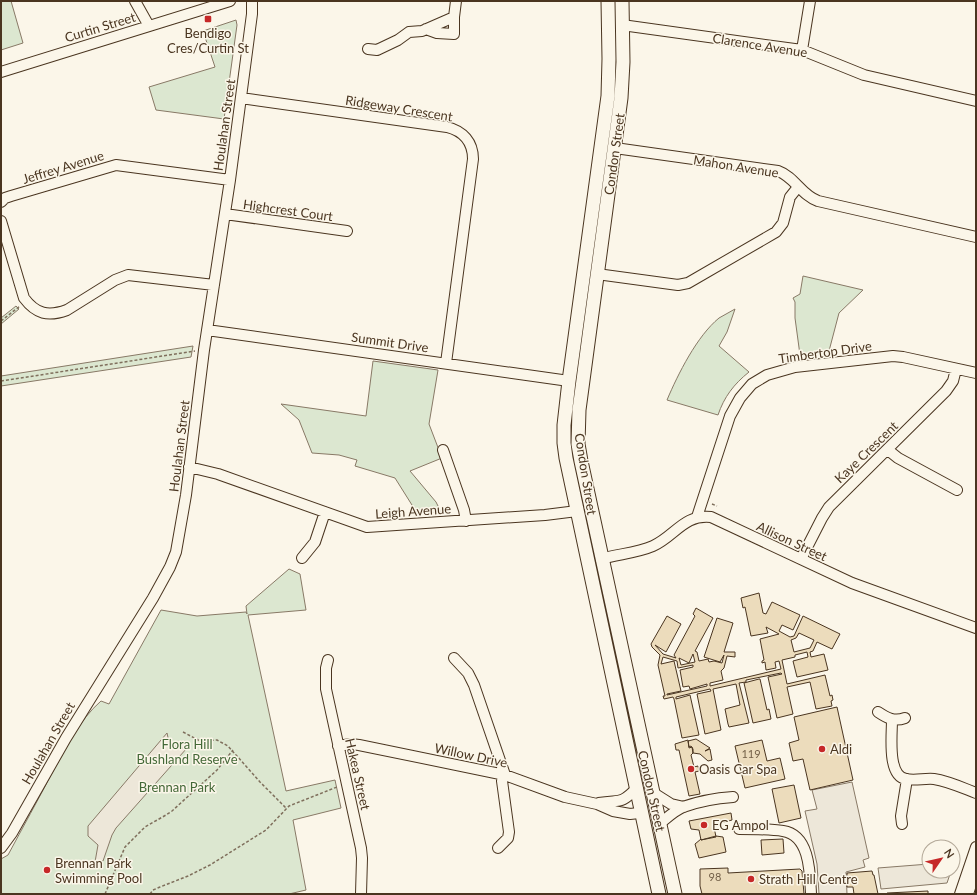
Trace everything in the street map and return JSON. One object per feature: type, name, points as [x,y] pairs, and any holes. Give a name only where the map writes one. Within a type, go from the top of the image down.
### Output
[{"type":"main road","name":"Condon Street","points":[[608,1],[608,96],[569,380],[564,425],[564,443],[577,511],[659,894]]},
{"type":"main road","name":"Condon Street","points":[[622,1],[623,80],[579,410],[578,444],[646,766],[675,894]]},
{"type":"main road","name":"Clarence Avenue","points":[[608,25],[622,25]]},
{"type":"main road","name":"Mahon Avenue","points":[[602,147],[615,148]]},
{"type":"main road","points":[[588,562],[602,559]]},
{"type":"main road","points":[[642,810],[647,802],[645,786],[646,766]]},
{"type":"street","points":[[135,1],[149,26]]},
{"type":"street","name":"Curtin Street","points":[[1,72],[230,1]]},
{"type":"street","name":"Houlahan Street","points":[[1,848],[12,833],[66,738],[146,610],[170,567],[176,552],[180,538],[204,350],[230,180],[252,14],[252,1]]},
{"type":"street","points":[[426,29],[436,34],[454,34],[456,1]]},
{"type":"street","points":[[802,50],[810,1]]},
{"type":"street","points":[[368,49],[377,50],[398,40],[409,32],[419,32],[454,17]]},
{"type":"street","name":"Clarence Avenue","points":[[622,25],[802,50],[864,75],[976,101]]},
{"type":"street","name":"Ridgeway Crescent","points":[[241,98],[447,127],[455,129],[465,137],[472,148],[473,159],[446,363]]},
{"type":"street","name":"Mahon Avenue","points":[[615,148],[778,171],[788,175],[809,198],[976,237]]},
{"type":"street","name":"Jeffrey Avenue","points":[[1,202],[5,198],[11,196],[116,165],[230,180]]},
{"type":"street","points":[[597,274],[678,285],[688,283],[776,232],[783,223],[790,197],[798,187]]},
{"type":"street","name":"Highcrest Court","points":[[225,214],[347,231]]},
{"type":"street","points":[[1,221],[24,298],[31,306],[42,313],[58,313],[66,310],[115,280],[128,275],[214,285]]},
{"type":"street","name":"Summit Drive","points":[[207,330],[569,380]]},
{"type":"street","name":"Timbertop Drive","points":[[697,517],[734,406],[752,384],[767,375],[795,367],[893,356],[976,373]]},
{"type":"street","name":"Kaye Crescent","points":[[801,559],[829,506],[888,450],[946,391],[953,381],[956,369]]},
{"type":"street","points":[[443,450],[464,510],[466,520]]},
{"type":"street","points":[[888,450],[898,458],[957,490]]},
{"type":"street","name":"Leigh Avenue","points":[[189,467],[218,474],[360,524],[374,527],[559,514],[577,511]]},
{"type":"street","points":[[302,558],[315,542],[325,512]]},
{"type":"street","points":[[602,559],[655,545],[686,522],[697,517]]},
{"type":"street","name":"Allison Street","points":[[697,517],[711,517],[717,519],[852,583],[976,628]]},
{"type":"street","points":[[454,658],[468,673],[474,685],[504,775],[502,781],[509,832],[508,838],[498,848]]},
{"type":"street","name":"Hakea Street","points":[[328,660],[326,689],[361,848],[361,894]]},
{"type":"street","points":[[878,712],[892,720],[900,720],[905,718]]},
{"type":"street","points":[[892,720],[894,768],[900,777],[907,779],[935,779],[976,793]]},
{"type":"street","name":"Willow Drive","points":[[338,746],[351,744],[359,745],[504,775],[565,797],[597,804],[613,811],[630,814],[639,813],[642,810]]},
{"type":"street","points":[[902,824],[901,816],[907,779]]},
{"type":"street","name":"Willow Drive","points":[[597,804],[622,801],[637,788]]},
{"type":"street","points":[[652,792],[670,804],[684,807]]},
{"type":"street","points":[[659,824],[674,812],[684,807],[733,797]]},
{"type":"street","points":[[740,829],[782,830],[793,834],[797,838],[805,853],[810,874],[811,894]]},
{"type":"street","points":[[960,894],[976,847]]},
{"type":"street","points":[[968,894],[976,869]]},
{"type":"path","points":[[1,321],[23,304]]},
{"type":"path","points":[[1,381],[204,350]]},
{"type":"path","points":[[184,732],[200,741],[217,740],[233,750],[260,782],[286,808]]},
{"type":"path","points":[[105,894],[122,852],[128,843],[150,823],[172,811],[217,770],[233,750]]},
{"type":"path","points":[[150,894],[153,890],[188,876],[210,865],[266,830],[274,823],[286,808],[337,787]]},
{"type":"green space","points":[[1,1],[11,1],[23,43],[1,50]]},
{"type":"green space","points":[[236,20],[237,25],[224,119],[156,110],[149,87],[215,67],[203,31]]},
{"type":"green space","points":[[803,276],[863,290],[839,313],[829,351],[800,355],[795,318],[795,302],[793,298],[800,294]]},
{"type":"green space","points":[[16,306],[19,309],[1,324],[1,318]]},
{"type":"green space","points":[[735,309],[727,332],[719,346],[749,372],[730,391],[723,402],[718,415],[667,400],[682,367],[703,335],[719,318]]},
{"type":"green space","points":[[193,346],[191,357],[1,386],[1,376]]},
{"type":"green space","points":[[373,361],[438,370],[429,424],[442,458],[410,471],[436,502],[441,512],[417,513],[395,478],[355,466],[357,460],[339,455],[312,453],[299,420],[281,404],[366,416]]},
{"type":"green space","name":"Brennan Park","points":[[289,569],[300,574],[306,610],[248,615],[286,791],[335,780],[341,808],[293,820],[306,890],[289,894],[1,894],[1,859],[8,855],[62,754],[86,717],[101,701],[109,704],[161,610],[197,616],[246,612],[247,614],[246,606]]},
{"type":"shaded area","points":[[167,733],[169,742],[177,748],[187,748],[116,828],[103,861],[95,862],[98,845],[88,836],[88,826]]},
{"type":"shaded area","points":[[852,782],[869,858],[863,860],[865,867],[846,872],[847,894],[819,894],[817,864],[805,811],[817,809],[812,790]]},
{"type":"shaded area","points":[[921,865],[921,879],[948,879],[947,883],[881,889],[878,868]]},
{"type":"building","points":[[759,593],[763,613],[766,614],[772,602],[800,615],[793,630],[782,625],[779,631],[790,637],[794,636],[803,616],[840,634],[832,649],[817,642],[813,651],[810,652],[811,657],[824,654],[828,670],[797,677],[793,661],[808,657],[807,652],[782,660],[787,684],[825,675],[830,696],[832,695],[832,706],[816,709],[810,682],[787,687],[793,714],[777,718],[768,677],[782,674],[746,680],[746,682],[739,683],[749,723],[729,727],[728,724],[725,709],[740,705],[736,684],[713,689],[721,730],[705,734],[697,694],[711,691],[710,689],[676,697],[676,699],[690,695],[699,735],[682,738],[674,699],[673,697],[664,699],[663,696],[665,696],[658,665],[660,655],[651,644],[667,616],[681,624],[666,652],[655,645],[663,654],[676,658],[674,655],[695,616],[693,614],[696,608],[713,618],[695,651],[697,652],[699,661],[708,659],[709,662],[714,661],[722,663],[724,655],[720,662],[704,657],[717,618],[733,623],[724,652],[735,652],[735,657],[727,656],[724,668],[721,671],[723,680],[710,683],[710,686],[781,669],[779,661],[775,662],[776,668],[766,670],[765,662],[762,663],[764,660],[760,639],[779,634],[766,627],[768,633],[751,636],[745,607],[743,608],[741,598]],"holes":[[[799,633],[814,640],[810,648],[794,652],[791,640],[796,638]],[[693,654],[695,662],[681,665],[679,658],[689,663]],[[663,657],[677,661],[678,668],[693,665],[693,667],[680,670],[683,687],[689,686],[690,689],[707,684],[707,686],[667,695],[681,691],[674,661],[661,664]]]},
{"type":"building","points":[[760,679],[767,710],[769,709],[771,719],[753,723],[744,683]]},
{"type":"building","points":[[837,707],[853,780],[810,790],[803,759],[793,761],[789,743],[799,740],[794,717]]},
{"type":"building","points":[[696,739],[710,748],[705,751],[710,749],[712,760],[708,761],[700,754],[693,753],[693,749],[691,746],[689,747],[688,741]]},
{"type":"building","name":"Oasis Car Spa","points":[[688,740],[689,748],[692,747],[693,753],[691,755],[694,767],[698,766],[699,771],[695,772],[700,794],[689,796],[679,750],[676,750],[675,744]]},
{"type":"building","points":[[762,740],[767,761],[780,758],[785,779],[745,788],[735,746]]},
{"type":"building","points":[[794,785],[801,818],[779,823],[772,789]]},
{"type":"building","name":"EG Ampol","points":[[731,813],[732,820],[714,827],[716,837],[701,840],[699,830],[691,829],[689,821]]},
{"type":"building","points":[[716,836],[723,837],[726,852],[699,858],[695,844],[701,839]]},
{"type":"building","points":[[783,839],[784,853],[762,855],[761,840]]},
{"type":"building","name":"Strath Hill Centre","points":[[728,868],[728,873],[800,869],[802,871],[804,894],[702,894],[700,886],[700,869]]},
{"type":"building","points":[[872,871],[878,894],[854,894],[853,887],[847,887],[847,873]]},
{"type":"building","points":[[928,891],[928,894],[887,894],[887,893]]},
{"type":"place","name":"Bendigo Cres/Curtin St","points":[[208,19]]},
{"type":"place","name":"Aldi","points":[[822,749]]},
{"type":"place","name":"Oasis Car Spa","points":[[691,769]]},
{"type":"place","name":"EG Ampol","points":[[704,825]]},
{"type":"place","name":"Brennan Park Swimming Pool","points":[[47,870]]},
{"type":"place","name":"Strath Hill Centre","points":[[751,879]]},
{"type":"park label","name":"Flora Hill Bushland Reserve","points":[[187,752]]}]
